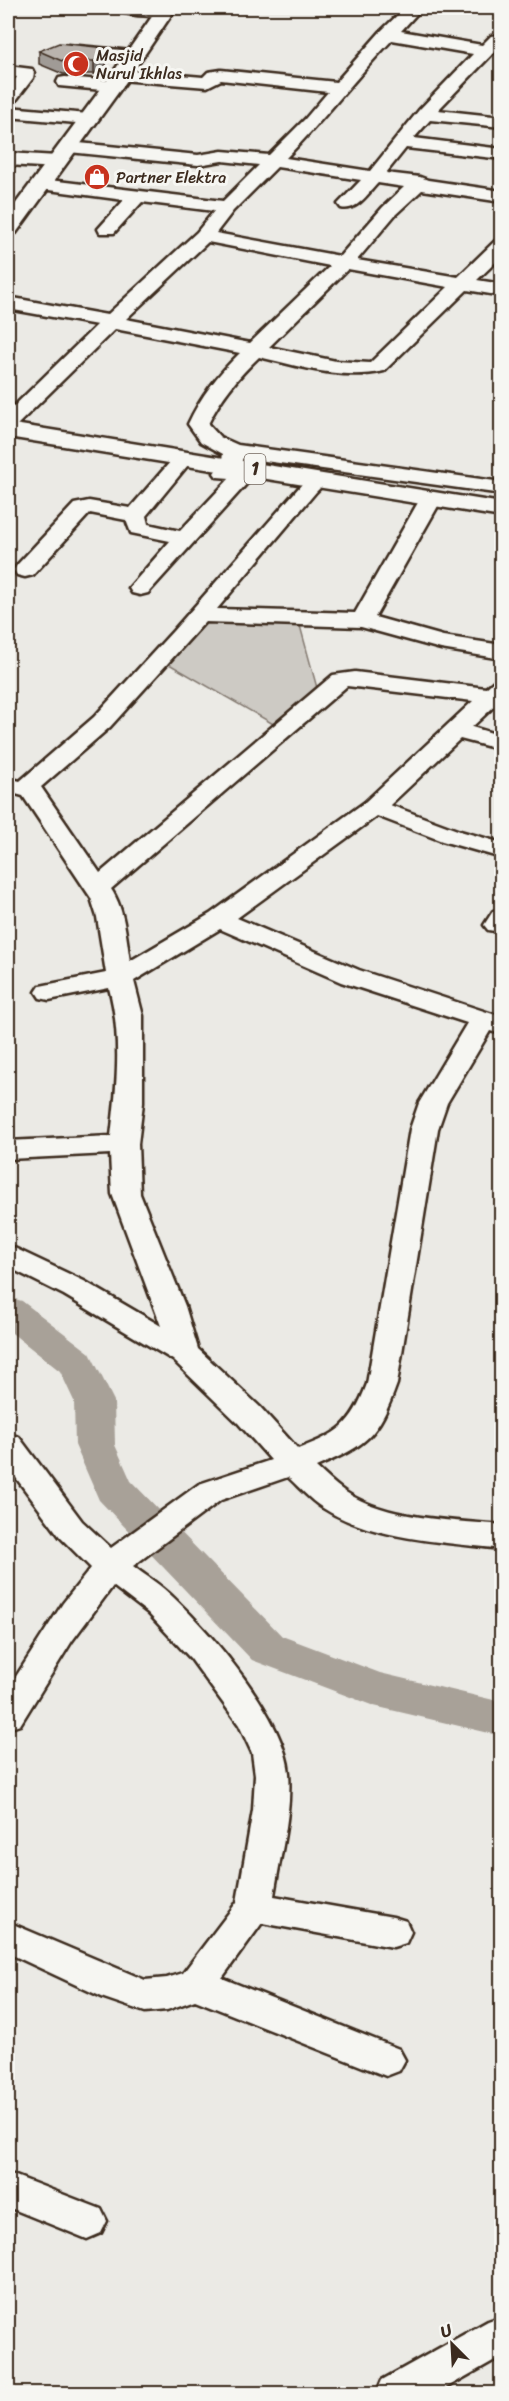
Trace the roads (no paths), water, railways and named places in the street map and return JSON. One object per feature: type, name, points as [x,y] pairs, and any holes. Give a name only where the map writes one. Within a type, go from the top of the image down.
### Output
[{"type":"main road","points":[[8,228],[117,81],[132,56],[166,10]]},
{"type":"main road","points":[[8,159],[63,154]]},
{"type":"main road","name":"1","points":[[8,430],[501,510]]},
{"type":"main road","name":"1","points":[[8,440],[178,465],[233,466],[309,488],[501,519]]},
{"type":"street","points":[[123,8],[166,10]]},
{"type":"street","points":[[8,423],[111,322],[204,236],[227,207],[311,123],[387,34],[414,8]]},
{"type":"street","points":[[346,204],[376,176],[425,114],[491,45],[387,34]]},
{"type":"street","points":[[60,49],[132,56]]},
{"type":"street","points":[[8,71],[26,73],[25,78],[8,99]]},
{"type":"street","points":[[195,99],[207,82],[214,76],[221,75],[341,88]]},
{"type":"street","points":[[65,82],[207,82]]},
{"type":"street","points":[[8,112],[88,119]]},
{"type":"street","points":[[425,114],[501,122]]},
{"type":"street","points":[[401,142],[501,154]]},
{"type":"street","points":[[63,154],[198,160],[222,156],[420,182],[501,196]]},
{"type":"street","points":[[420,182],[389,210],[344,263],[219,388],[208,403],[198,424],[233,466],[501,488]]},
{"type":"street","points":[[41,184],[227,207]]},
{"type":"street","points":[[107,229],[138,195]]},
{"type":"street","points":[[204,236],[501,290]]},
{"type":"street","points":[[8,303],[255,350],[311,363],[373,369],[501,244]]},
{"type":"street","points":[[135,515],[154,496],[178,465]]},
{"type":"street","points":[[140,588],[183,540],[233,466]]},
{"type":"street","points":[[15,790],[101,723],[202,615],[309,488]]},
{"type":"street","points":[[362,620],[427,506]]},
{"type":"street","points":[[25,570],[85,508],[135,515]]},
{"type":"street","points":[[135,515],[139,528],[179,537],[183,540]]},
{"type":"street","points":[[202,615],[362,620],[441,642],[501,652]]},
{"type":"street","points":[[97,888],[341,680],[349,678],[496,691]]},
{"type":"street","points":[[49,992],[120,978],[219,919],[374,807],[496,691]]},
{"type":"street","points":[[455,730],[501,742]]},
{"type":"street","points":[[15,790],[32,791],[42,803],[104,898],[110,917],[120,978],[130,1016],[131,1034],[129,1103],[123,1178],[129,1209],[170,1306],[184,1353]]},
{"type":"street","points":[[374,807],[451,836],[501,851]]},
{"type":"street","points":[[8,1716],[78,1608],[117,1562],[210,1492],[292,1464],[341,1444],[353,1435],[371,1413],[382,1384],[424,1129],[433,1103],[492,1024],[350,976],[219,919]]},
{"type":"street","points":[[8,1149],[124,1144]]},
{"type":"street","points":[[8,1255],[74,1288],[184,1353],[249,1415],[292,1464],[334,1500],[374,1518],[414,1527],[501,1537]]},
{"type":"street","points":[[8,1444],[71,1529],[117,1562],[202,1650],[253,1718],[269,1753],[272,1775],[270,1810],[254,1907],[196,1984],[167,1994],[145,1996],[117,1987],[8,1937]]},
{"type":"street","points":[[254,1907],[393,1932]]},
{"type":"street","points":[[196,1984],[386,2060]]},
{"type":"street","points":[[8,2190],[87,2221]]},
{"type":"street","points":[[396,2394],[501,2334]]},
{"type":"waterway","points":[[8,1310],[76,1363],[94,1401],[95,1445],[114,1489],[267,1648],[374,1689],[502,1719]]},
{"type":"place","name":"Masjid Nurul Ikhlas","points":[[76,64]]},
{"type":"place","name":"Partner Elektra","points":[[97,177]]}]
